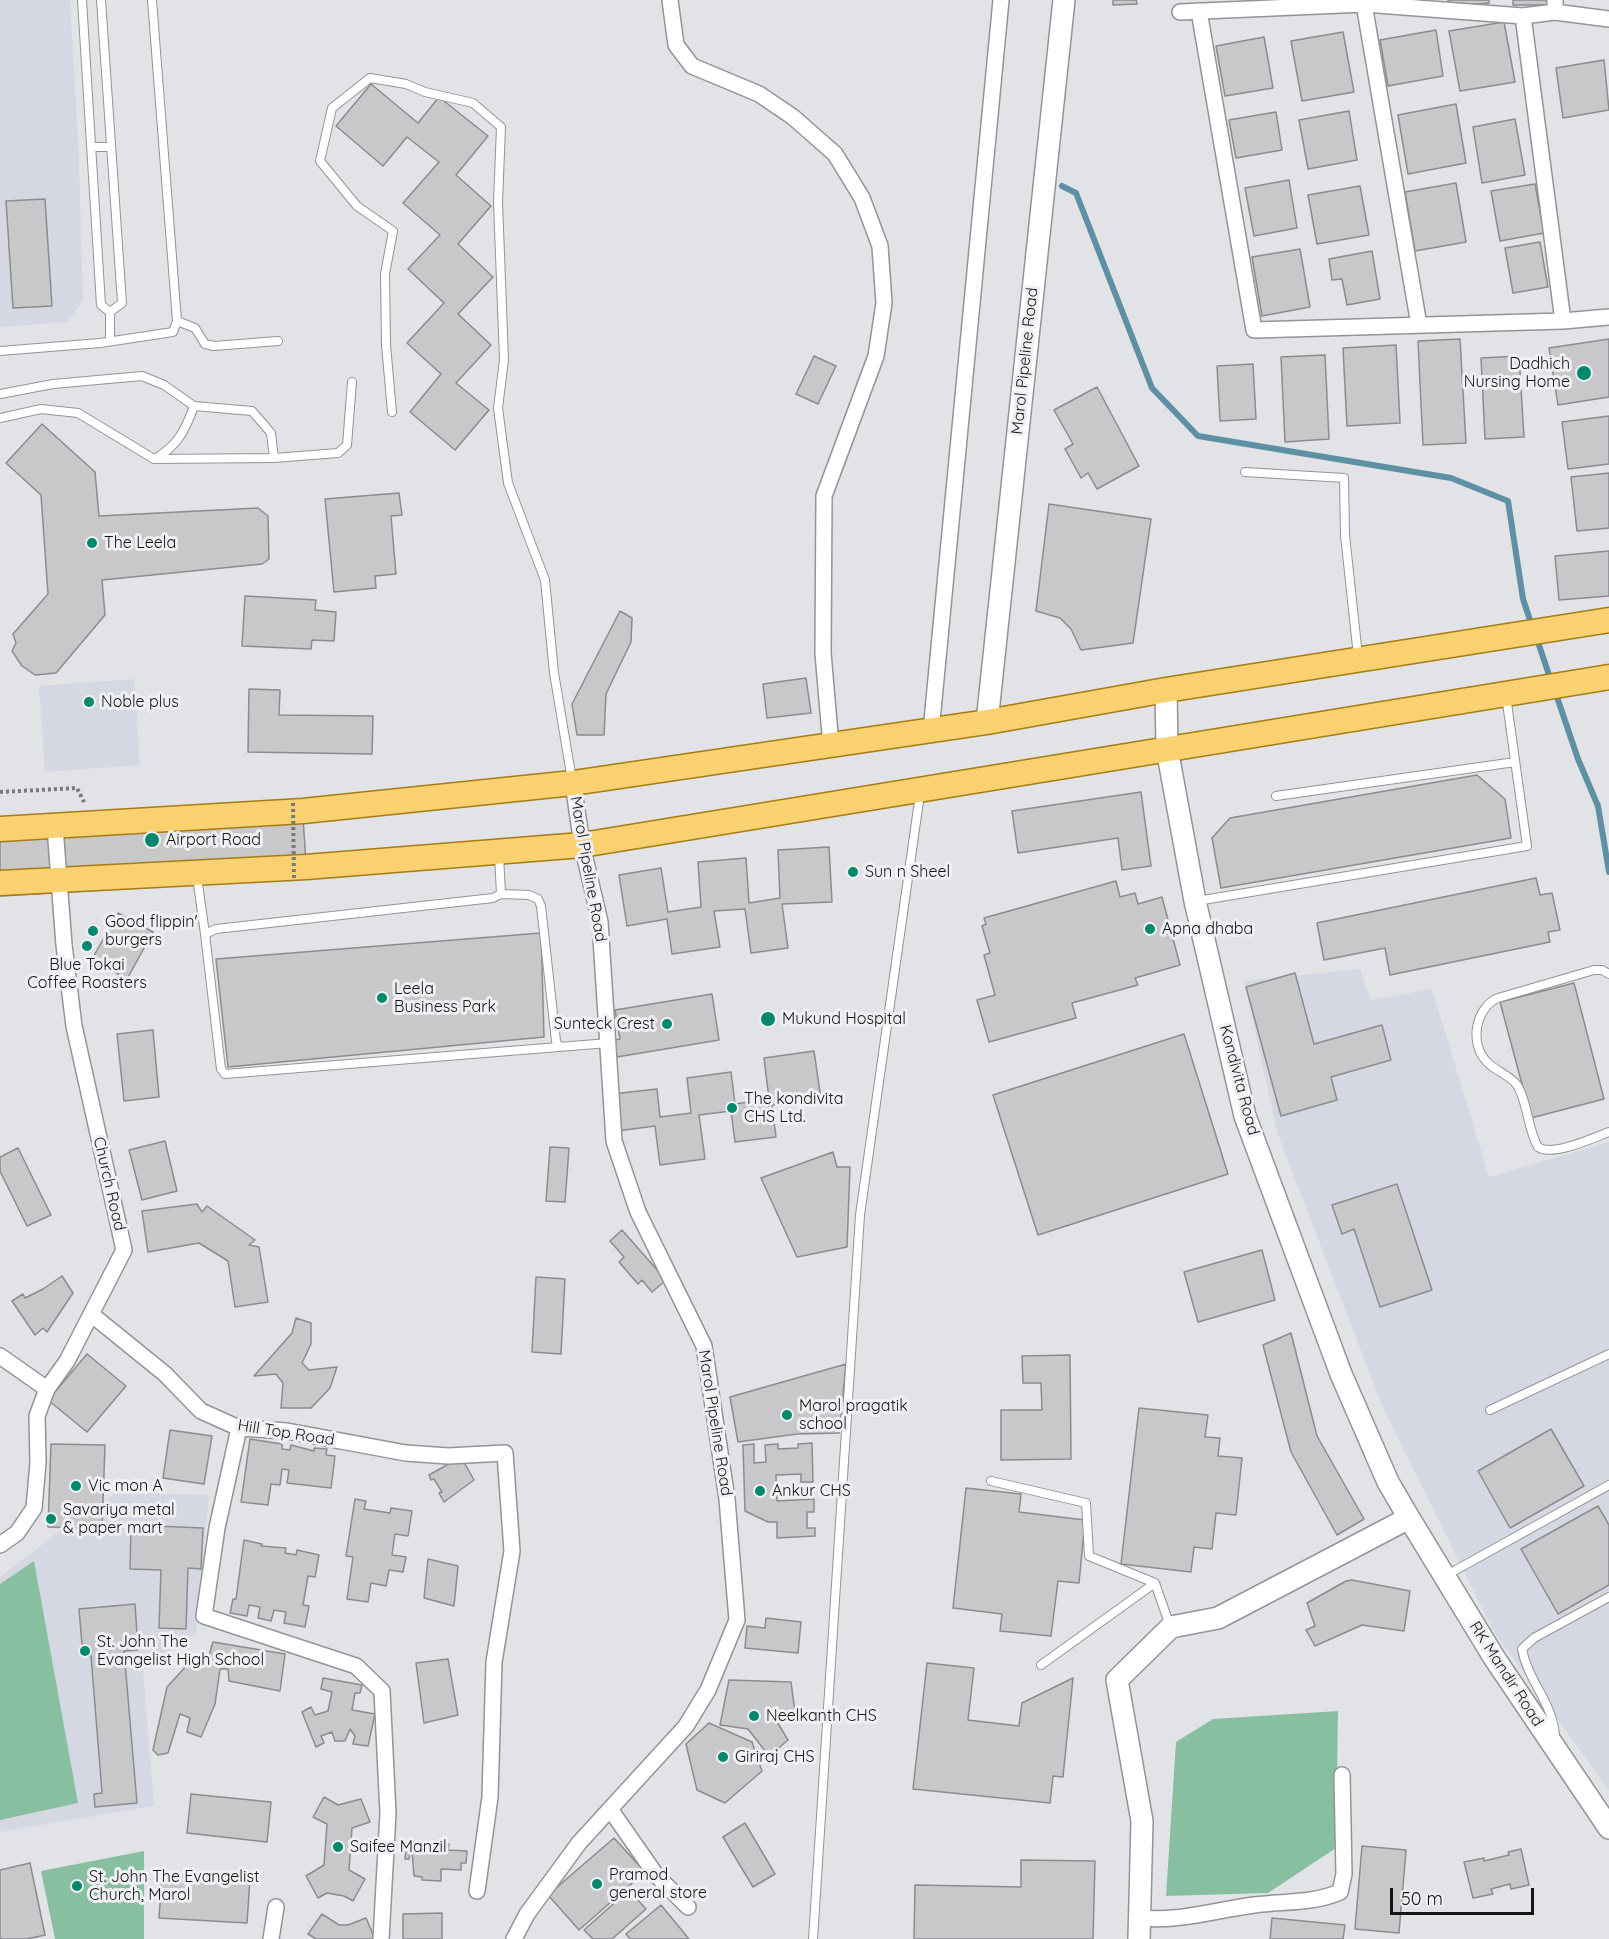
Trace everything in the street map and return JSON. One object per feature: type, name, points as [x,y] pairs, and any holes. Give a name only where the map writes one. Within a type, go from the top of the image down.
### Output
[{"type":"main road","points":[[0,829],[303,811],[573,783],[931,731],[1166,690],[1609,620]]},
{"type":"main road","points":[[0,883],[306,867],[582,845],[1609,677]]},
{"type":"street","points":[[670,0],[676,45],[692,66],[759,94],[793,117],[835,154],[862,198],[880,246],[884,303],[876,356],[824,495],[823,653],[831,746]]},
{"type":"street","points":[[931,731],[1001,0]]},
{"type":"street","name":"Marol Pipeline Road","points":[[987,722],[1064,0]]},
{"type":"street","points":[[1364,4],[1419,325]]},
{"type":"street","points":[[1180,12],[1364,4],[1523,16],[1555,6],[1609,20]]},
{"type":"street","points":[[1199,11],[1254,330],[1563,321],[1609,317]]},
{"type":"street","points":[[1523,16],[1563,321]]},
{"type":"street","name":"Kondivita Road","points":[[1166,690],[1167,749],[1195,901],[1245,1116],[1341,1374],[1388,1482],[1409,1518]]},
{"type":"street","name":"Marol Pipeline Road","points":[[514,1939],[527,1914],[579,1843],[686,1726],[708,1690],[737,1620],[727,1499],[704,1346],[638,1212],[614,1141],[600,922],[582,845],[573,783]]},
{"type":"street","name":"Church Road","points":[[0,1545],[16,1533],[34,1508],[38,1463],[37,1416],[47,1389],[67,1361],[124,1250],[74,1026],[55,826]]},
{"type":"street","name":"Hill Top Road","points":[[92,1314],[165,1374],[201,1411],[239,1428],[287,1431],[405,1453],[448,1456],[506,1453],[512,1551],[494,1662],[490,1797],[477,1891]]},
{"type":"street","points":[[0,1356],[47,1389]]},
{"type":"street","points":[[239,1428],[217,1528],[204,1616],[356,1666],[382,1691],[388,1814],[381,1939]]},
{"type":"street","points":[[1342,1775],[1344,1874],[1340,1892],[1321,1900],[1255,1905],[1159,1920],[1140,1929],[1142,1821],[1117,1680],[1171,1627],[1218,1618],[1409,1518]]},
{"type":"street","name":"RK Mandir Road","points":[[1409,1518],[1555,1750],[1609,1828]]},
{"type":"street","points":[[610,1809],[656,1875],[688,1907]]},
{"type":"street","points":[[271,1939],[276,1907]]},
{"type":"lane","points":[[82,0],[101,305],[110,312]]},
{"type":"lane","points":[[101,0],[122,303],[110,312]]},
{"type":"lane","points":[[0,351],[110,341],[173,332],[177,321],[152,0]]},
{"type":"lane","points":[[392,412],[386,345],[385,274],[393,231],[357,206],[320,160],[332,108],[370,78],[406,84],[425,92],[473,104],[501,127],[498,202],[504,360],[498,408],[508,483],[545,580],[554,674],[573,783]]},
{"type":"lane","points":[[92,147],[111,147]]},
{"type":"lane","points":[[110,312],[110,341]]},
{"type":"lane","points":[[177,321],[195,328],[205,344],[214,346],[278,341]]},
{"type":"lane","points":[[0,394],[53,384],[142,376],[164,385],[194,406],[252,411],[271,433],[274,458]]},
{"type":"lane","points":[[0,418],[41,409],[78,413],[154,459],[274,458],[338,453],[347,445],[352,382]]},
{"type":"lane","points":[[154,459],[172,449],[187,426],[194,406]]},
{"type":"lane","points":[[1245,472],[1344,478],[1345,535],[1359,661]]},
{"type":"lane","points":[[1195,901],[1527,846],[1506,693]]},
{"type":"lane","points":[[1276,796],[1515,762]]},
{"type":"lane","points":[[813,1939],[860,1215],[921,789]]},
{"type":"lane","points":[[499,851],[501,894]]},
{"type":"lane","points":[[197,873],[221,1069],[225,1074],[558,1045],[608,1043]]},
{"type":"lane","points":[[205,934],[216,929],[482,900],[501,894],[529,895],[538,899],[541,906],[555,1041],[558,1045]]},
{"type":"lane","points":[[1609,974],[1602,970],[1594,970],[1490,1001],[1481,1012],[1477,1028],[1480,1052],[1487,1062],[1518,1086],[1538,1147],[1542,1150],[1556,1150],[1609,1132]]},
{"type":"lane","points":[[1491,1410],[1609,1354]]},
{"type":"lane","points":[[991,1481],[1086,1503],[1089,1556],[1155,1583],[1171,1627]]},
{"type":"lane","points":[[1445,1576],[1609,1485]]},
{"type":"lane","points":[[1041,1665],[1155,1583]]},
{"type":"lane","points":[[1555,1750],[1555,1722],[1524,1661],[1522,1649],[1534,1638],[1609,1597]]},
{"type":"path","points":[[0,792],[78,788],[93,824]]},
{"type":"path","points":[[293,803],[294,878]]},
{"type":"shaded area","points":[[0,0],[70,0],[79,159],[83,300],[68,322],[0,327]]},
{"type":"shaded area","points":[[134,679],[140,765],[45,772],[39,686]]},
{"type":"shaded area","points":[[1360,969],[1370,1000],[1432,989],[1489,1177],[1609,1142],[1609,1790],[1494,1632],[1383,1408],[1277,1132],[1244,981]]},
{"type":"shaded area","name":"St. John The Evangelist High School","points":[[118,1492],[209,1495],[196,1633],[143,1670],[154,1806],[0,1832],[0,1577],[57,1533]]},
{"type":"green space","points":[[34,1561],[78,1803],[0,1820],[0,1584]]},
{"type":"green space","points":[[1338,1711],[1336,1848],[1268,1893],[1166,1896],[1176,1742],[1213,1719]]},
{"type":"green space","points":[[144,1851],[144,1939],[55,1939],[41,1871]]},
{"type":"building","points":[[1113,0],[1136,0],[1137,4],[1113,5]]},
{"type":"building","points":[[1448,0],[1489,0],[1489,3],[1448,7]]},
{"type":"building","points":[[1513,0],[1550,0],[1550,5],[1513,5]]},
{"type":"building","points":[[1504,22],[1515,82],[1460,91],[1449,31]]},
{"type":"building","points":[[1436,30],[1443,76],[1388,86],[1380,40]]},
{"type":"building","points":[[1343,32],[1354,92],[1302,101],[1291,41]]},
{"type":"building","points":[[1264,37],[1273,88],[1225,96],[1216,46]]},
{"type":"building","points":[[1604,60],[1609,110],[1563,118],[1556,68]]},
{"type":"building","points":[[371,84],[418,123],[439,97],[488,136],[456,175],[491,206],[458,244],[493,277],[458,314],[491,345],[456,383],[489,410],[455,450],[410,412],[441,374],[407,343],[444,303],[408,269],[440,235],[403,203],[439,162],[407,137],[383,166],[336,126]]},
{"type":"building","points":[[1456,104],[1466,163],[1408,174],[1398,115]]},
{"type":"building","points":[[1349,111],[1357,160],[1308,169],[1299,120]]},
{"type":"building","points":[[1276,112],[1282,150],[1236,158],[1229,120]]},
{"type":"building","points":[[1515,119],[1525,175],[1482,183],[1473,127]]},
{"type":"building","points":[[1289,180],[1297,228],[1254,236],[1245,188]]},
{"type":"building","points":[[1456,183],[1466,242],[1415,251],[1405,192]]},
{"type":"building","points":[[1535,184],[1544,233],[1500,241],[1491,191]]},
{"type":"building","points":[[1360,186],[1369,235],[1317,244],[1308,195]]},
{"type":"building","points":[[45,199],[52,306],[13,308],[6,201]]},
{"type":"building","points":[[1540,242],[1548,287],[1513,293],[1505,248]]},
{"type":"building","points":[[1300,249],[1310,307],[1262,316],[1252,257]]},
{"type":"building","points":[[1372,251],[1380,299],[1347,305],[1342,279],[1332,280],[1329,259]]},
{"type":"building","points":[[1460,339],[1466,443],[1423,445],[1418,341]]},
{"type":"building","points":[[1609,339],[1609,397],[1558,405],[1549,348]]},
{"type":"building","points":[[1396,345],[1400,423],[1347,426],[1343,348]]},
{"type":"building","points":[[1325,355],[1329,439],[1285,442],[1281,357]]},
{"type":"building","points":[[814,356],[836,366],[818,404],[796,394]]},
{"type":"building","points":[[1519,356],[1524,437],[1485,439],[1481,358]]},
{"type":"building","points":[[1253,364],[1256,419],[1220,421],[1217,366]]},
{"type":"building","points":[[1097,387],[1139,466],[1097,489],[1088,473],[1081,478],[1065,449],[1073,444],[1054,410]]},
{"type":"building","points":[[1609,416],[1609,464],[1568,469],[1562,422]]},
{"type":"building","points":[[42,424],[95,472],[99,516],[258,508],[268,516],[269,559],[262,564],[102,580],[105,615],[56,673],[35,675],[22,666],[12,651],[16,643],[13,634],[48,594],[41,495],[6,463]]},
{"type":"building","points":[[1609,473],[1609,528],[1577,531],[1571,477]]},
{"type":"building","points":[[399,493],[402,515],[391,516],[396,574],[375,576],[376,588],[334,592],[325,499]]},
{"type":"building","points":[[1049,504],[1151,519],[1133,643],[1081,650],[1071,629],[1060,618],[1036,611]]},
{"type":"building","points":[[1609,551],[1609,596],[1559,600],[1555,556]]},
{"type":"building","points":[[245,596],[316,600],[315,610],[336,612],[334,641],[312,640],[311,649],[242,646]]},
{"type":"building","points":[[620,611],[632,618],[631,642],[606,694],[604,735],[577,735],[572,704]]},
{"type":"building","points":[[806,678],[811,713],[767,718],[763,684]]},
{"type":"building","points":[[249,689],[280,690],[279,715],[373,716],[372,754],[248,752]]},
{"type":"building","points":[[1477,775],[1505,799],[1511,838],[1221,888],[1212,838],[1230,818]]},
{"type":"building","points":[[1141,792],[1151,866],[1122,870],[1118,838],[1018,853],[1012,811]]},
{"type":"building","name":"Airport Road","points":[[302,802],[307,878],[0,896],[0,821]]},
{"type":"building","points":[[829,847],[832,902],[782,904],[788,948],[751,953],[745,909],[714,911],[720,947],[672,954],[667,919],[627,926],[619,875],[661,868],[668,912],[701,907],[698,862],[746,858],[749,903],[780,898],[778,850]]},
{"type":"building","points":[[1536,878],[1540,895],[1552,893],[1560,930],[1548,932],[1550,942],[1390,975],[1385,948],[1324,960],[1317,923]]},
{"type":"building","points":[[1116,881],[1120,897],[1135,893],[1138,904],[1162,897],[1180,965],[1135,978],[1138,985],[1072,1003],[1076,1018],[989,1042],[977,1000],[995,995],[984,955],[990,953],[982,926],[986,924],[984,918]]},
{"type":"building","points":[[118,913],[153,932],[127,979],[92,959]]},
{"type":"building","name":"Leela Business Park","points":[[541,933],[544,1037],[228,1067],[216,959]]},
{"type":"building","points":[[1295,973],[1314,1044],[1382,1025],[1391,1060],[1331,1077],[1337,1100],[1281,1116],[1246,987]]},
{"type":"building","points":[[1574,983],[1604,1099],[1531,1118],[1500,1002]]},
{"type":"building","name":"Sunteck Crest","points":[[712,994],[719,1040],[617,1057],[614,1040],[620,1039],[615,1010]]},
{"type":"building","points":[[153,1030],[159,1097],[124,1101],[117,1034]]},
{"type":"building","points":[[1184,1034],[1228,1174],[1038,1235],[993,1095]]},
{"type":"building","name":"The kondivita CHS Ltd.","points":[[814,1051],[821,1099],[772,1105],[776,1137],[735,1142],[731,1111],[699,1115],[705,1159],[660,1165],[655,1126],[617,1131],[612,1094],[657,1089],[660,1117],[691,1113],[687,1078],[731,1072],[735,1104],[769,1099],[764,1058]]},
{"type":"building","points":[[165,1141],[177,1191],[142,1200],[129,1150]]},
{"type":"building","points":[[550,1147],[569,1148],[565,1202],[546,1201]]},
{"type":"building","points":[[18,1148],[51,1215],[27,1226],[0,1171],[0,1157]]},
{"type":"building","points":[[833,1152],[837,1167],[850,1167],[847,1247],[797,1257],[761,1178]]},
{"type":"building","points":[[1397,1184],[1432,1290],[1380,1307],[1354,1229],[1342,1234],[1332,1205]]},
{"type":"building","points":[[197,1204],[202,1212],[207,1206],[255,1240],[249,1245],[259,1247],[268,1302],[235,1307],[228,1261],[199,1243],[148,1252],[142,1211]]},
{"type":"building","points":[[622,1230],[666,1280],[652,1292],[642,1280],[638,1284],[619,1262],[624,1257],[610,1241]]},
{"type":"building","points":[[1262,1250],[1275,1300],[1198,1322],[1184,1272]]},
{"type":"building","points":[[62,1276],[73,1293],[47,1332],[43,1328],[35,1335],[12,1301],[23,1294],[25,1298],[43,1289]]},
{"type":"building","points":[[536,1277],[565,1279],[561,1354],[532,1352]]},
{"type":"building","points":[[296,1318],[311,1323],[311,1344],[302,1363],[309,1370],[337,1367],[330,1388],[311,1408],[281,1408],[283,1383],[276,1374],[254,1376],[292,1333]]},
{"type":"building","points":[[1291,1333],[1317,1436],[1364,1519],[1337,1535],[1291,1452],[1263,1345]]},
{"type":"building","points":[[87,1354],[126,1386],[87,1432],[48,1400]]},
{"type":"building","points":[[1070,1355],[1071,1459],[1001,1460],[1001,1410],[1042,1410],[1041,1383],[1023,1383],[1022,1356]]},
{"type":"building","name":"Marol pragatik school","points":[[846,1364],[839,1433],[797,1434],[738,1442],[730,1397]]},
{"type":"building","points":[[1139,1408],[1208,1415],[1205,1437],[1220,1438],[1218,1456],[1242,1458],[1236,1515],[1216,1513],[1212,1549],[1194,1547],[1191,1572],[1121,1564]]},
{"type":"building","points":[[1551,1429],[1584,1486],[1510,1528],[1478,1471]]},
{"type":"building","points":[[170,1430],[212,1436],[204,1484],[163,1478]]},
{"type":"building","points":[[250,1439],[282,1444],[282,1449],[290,1450],[291,1445],[314,1451],[314,1448],[327,1449],[326,1455],[335,1456],[331,1488],[287,1483],[289,1470],[282,1469],[280,1485],[271,1484],[268,1505],[241,1502]]},
{"type":"building","name":"Ankur CHS","points":[[812,1443],[813,1482],[801,1482],[801,1474],[776,1475],[777,1501],[814,1499],[814,1512],[807,1512],[807,1528],[815,1528],[815,1536],[777,1538],[777,1522],[768,1522],[745,1511],[743,1445],[754,1444],[754,1463],[766,1462],[765,1445],[778,1444],[778,1449],[798,1448],[798,1444]]},
{"type":"building","name":"Vic mon A","points":[[51,1444],[105,1445],[102,1529],[48,1527]]},
{"type":"building","points":[[461,1457],[474,1480],[444,1502],[439,1493],[442,1492],[429,1475]]},
{"type":"building","points":[[966,1488],[1021,1494],[1019,1512],[1085,1520],[1079,1583],[1058,1581],[1051,1636],[1000,1631],[1002,1614],[953,1608]]},
{"type":"building","points":[[355,1499],[366,1501],[364,1509],[390,1513],[391,1508],[412,1511],[408,1536],[395,1534],[392,1555],[406,1557],[403,1572],[389,1570],[386,1586],[371,1583],[368,1602],[347,1599],[353,1557],[346,1556]]},
{"type":"building","points":[[1598,1506],[1609,1525],[1609,1585],[1558,1614],[1521,1549]]},
{"type":"building","points":[[131,1525],[203,1528],[201,1569],[188,1568],[186,1629],[159,1628],[161,1570],[130,1569]]},
{"type":"building","points":[[244,1540],[262,1544],[261,1546],[286,1548],[285,1553],[296,1555],[297,1550],[319,1555],[315,1577],[308,1576],[303,1605],[309,1606],[305,1627],[284,1623],[286,1612],[274,1610],[271,1621],[258,1618],[260,1607],[249,1605],[247,1616],[230,1613],[233,1599],[236,1599]]},
{"type":"building","points":[[428,1559],[458,1566],[454,1606],[424,1598]]},
{"type":"building","points":[[1352,1580],[1410,1591],[1404,1631],[1362,1625],[1315,1646],[1306,1630],[1315,1626],[1307,1603],[1346,1581]]},
{"type":"building","points":[[135,1604],[138,1650],[124,1651],[137,1803],[95,1807],[94,1794],[102,1793],[91,1656],[83,1656],[79,1609]]},
{"type":"building","points":[[766,1618],[801,1622],[798,1653],[745,1648],[747,1626],[765,1628]]},
{"type":"building","points":[[213,1642],[285,1654],[280,1691],[229,1681],[228,1669],[220,1669],[215,1704],[201,1737],[187,1732],[190,1718],[180,1714],[168,1753],[158,1755],[153,1750],[167,1687],[189,1663],[206,1666]]},
{"type":"building","points":[[448,1659],[458,1715],[424,1723],[416,1663]]},
{"type":"building","points":[[927,1663],[974,1668],[968,1720],[1019,1726],[1022,1703],[1073,1678],[1063,1777],[1053,1776],[1050,1803],[913,1789]]},
{"type":"building","points":[[323,1678],[362,1685],[360,1693],[355,1693],[352,1710],[375,1714],[368,1746],[353,1744],[355,1736],[350,1729],[345,1741],[335,1741],[332,1732],[321,1736],[324,1743],[316,1747],[302,1712],[311,1707],[315,1715],[328,1711],[332,1692],[321,1689]]},
{"type":"building","name":"Neelkanth CHS","points":[[729,1680],[791,1682],[795,1712],[776,1720],[788,1740],[769,1756],[748,1729],[720,1725]]},
{"type":"building","name":"Giriraj CHS","points":[[709,1723],[752,1742],[762,1771],[725,1803],[697,1790],[686,1744]]},
{"type":"building","points":[[191,1794],[271,1802],[267,1842],[187,1833]]},
{"type":"building","name":"Saifee Manzil","points":[[324,1797],[338,1805],[361,1799],[370,1822],[352,1828],[349,1870],[365,1879],[353,1901],[344,1896],[327,1893],[318,1898],[306,1876],[324,1865],[327,1824],[313,1817]]},
{"type":"building","points":[[745,1823],[775,1874],[753,1887],[723,1837]]},
{"type":"building","name":"Pramod general store","points":[[614,1838],[645,1872],[579,1930],[548,1895]]},
{"type":"building","points":[[428,1843],[449,1844],[448,1850],[467,1851],[466,1863],[461,1863],[461,1870],[441,1869],[441,1881],[422,1880],[422,1877],[414,1876],[412,1851],[410,1851],[409,1859],[405,1859],[406,1848],[428,1849]]},
{"type":"building","points":[[1362,1846],[1406,1850],[1399,1933],[1355,1929]]},
{"type":"building","points":[[1521,1849],[1529,1885],[1511,1889],[1510,1884],[1491,1889],[1493,1894],[1473,1898],[1464,1862],[1484,1858],[1484,1861],[1509,1855],[1508,1852]]},
{"type":"building","points":[[1021,1860],[1095,1861],[1093,1939],[914,1939],[915,1885],[1021,1887]]},
{"type":"building","points":[[30,1863],[45,1935],[27,1939],[0,1939],[0,1870]]},
{"type":"building","points":[[162,1875],[250,1879],[247,1923],[159,1918]]},
{"type":"building","points":[[629,1890],[646,1909],[612,1939],[593,1939],[584,1930]]},
{"type":"building","points":[[661,1905],[689,1939],[630,1939],[626,1934]]},
{"type":"building","points":[[442,1913],[442,1939],[403,1939],[403,1914]]},
{"type":"building","points":[[322,1914],[339,1925],[348,1925],[366,1918],[375,1939],[316,1939],[308,1934]]},
{"type":"building","points":[[1272,1918],[1345,1925],[1343,1939],[1270,1939]]},
{"type":"waterway","points":[[1062,186],[1076,193],[1152,388],[1198,436],[1451,478],[1508,501],[1523,599],[1532,626]]},
{"type":"waterway","points":[[1536,636],[1549,675]]},
{"type":"waterway","points":[[1557,697],[1578,759],[1598,806],[1609,872]]},
{"type":"place","name":"Dadhich Nursing Home","points":[[1584,373]]},
{"type":"place","name":"The Leela","points":[[92,543]]},
{"type":"place","name":"Noble plus","points":[[89,702]]},
{"type":"place","name":"Airport Road","points":[[152,840]]},
{"type":"place","name":"Sun n Sheel","points":[[853,872]]},
{"type":"place","name":"Apna dhaba","points":[[1150,929]]},
{"type":"place","name":"Good flippin' burgers","points":[[93,931]]},
{"type":"place","name":"Blue Tokai Coffee Roasters","points":[[87,946]]},
{"type":"place","name":"Leela Business Park","points":[[382,998]]},
{"type":"place","name":"Mukund Hospital","points":[[768,1019]]},
{"type":"place","name":"Sunteck Crest","points":[[667,1024]]},
{"type":"place","name":"The kondivita CHS Ltd.","points":[[732,1108]]},
{"type":"place","name":"Marol pragatik school","points":[[787,1415]]},
{"type":"place","name":"Vic mon A","points":[[76,1486]]},
{"type":"place","name":"Ankur CHS","points":[[760,1491]]},
{"type":"place","name":"Savariya metal & paper mart","points":[[51,1519]]},
{"type":"place","name":"St. John The Evangelist High School","points":[[85,1651]]},
{"type":"place","name":"Neelkanth CHS","points":[[754,1716]]},
{"type":"place","name":"Giriraj CHS","points":[[723,1757]]},
{"type":"place","name":"Saifee Manzil","points":[[338,1847]]},
{"type":"place","name":"Pramod general store","points":[[597,1884]]},
{"type":"place","name":"St. John The Evangelist Church, Marol","points":[[77,1886]]}]
